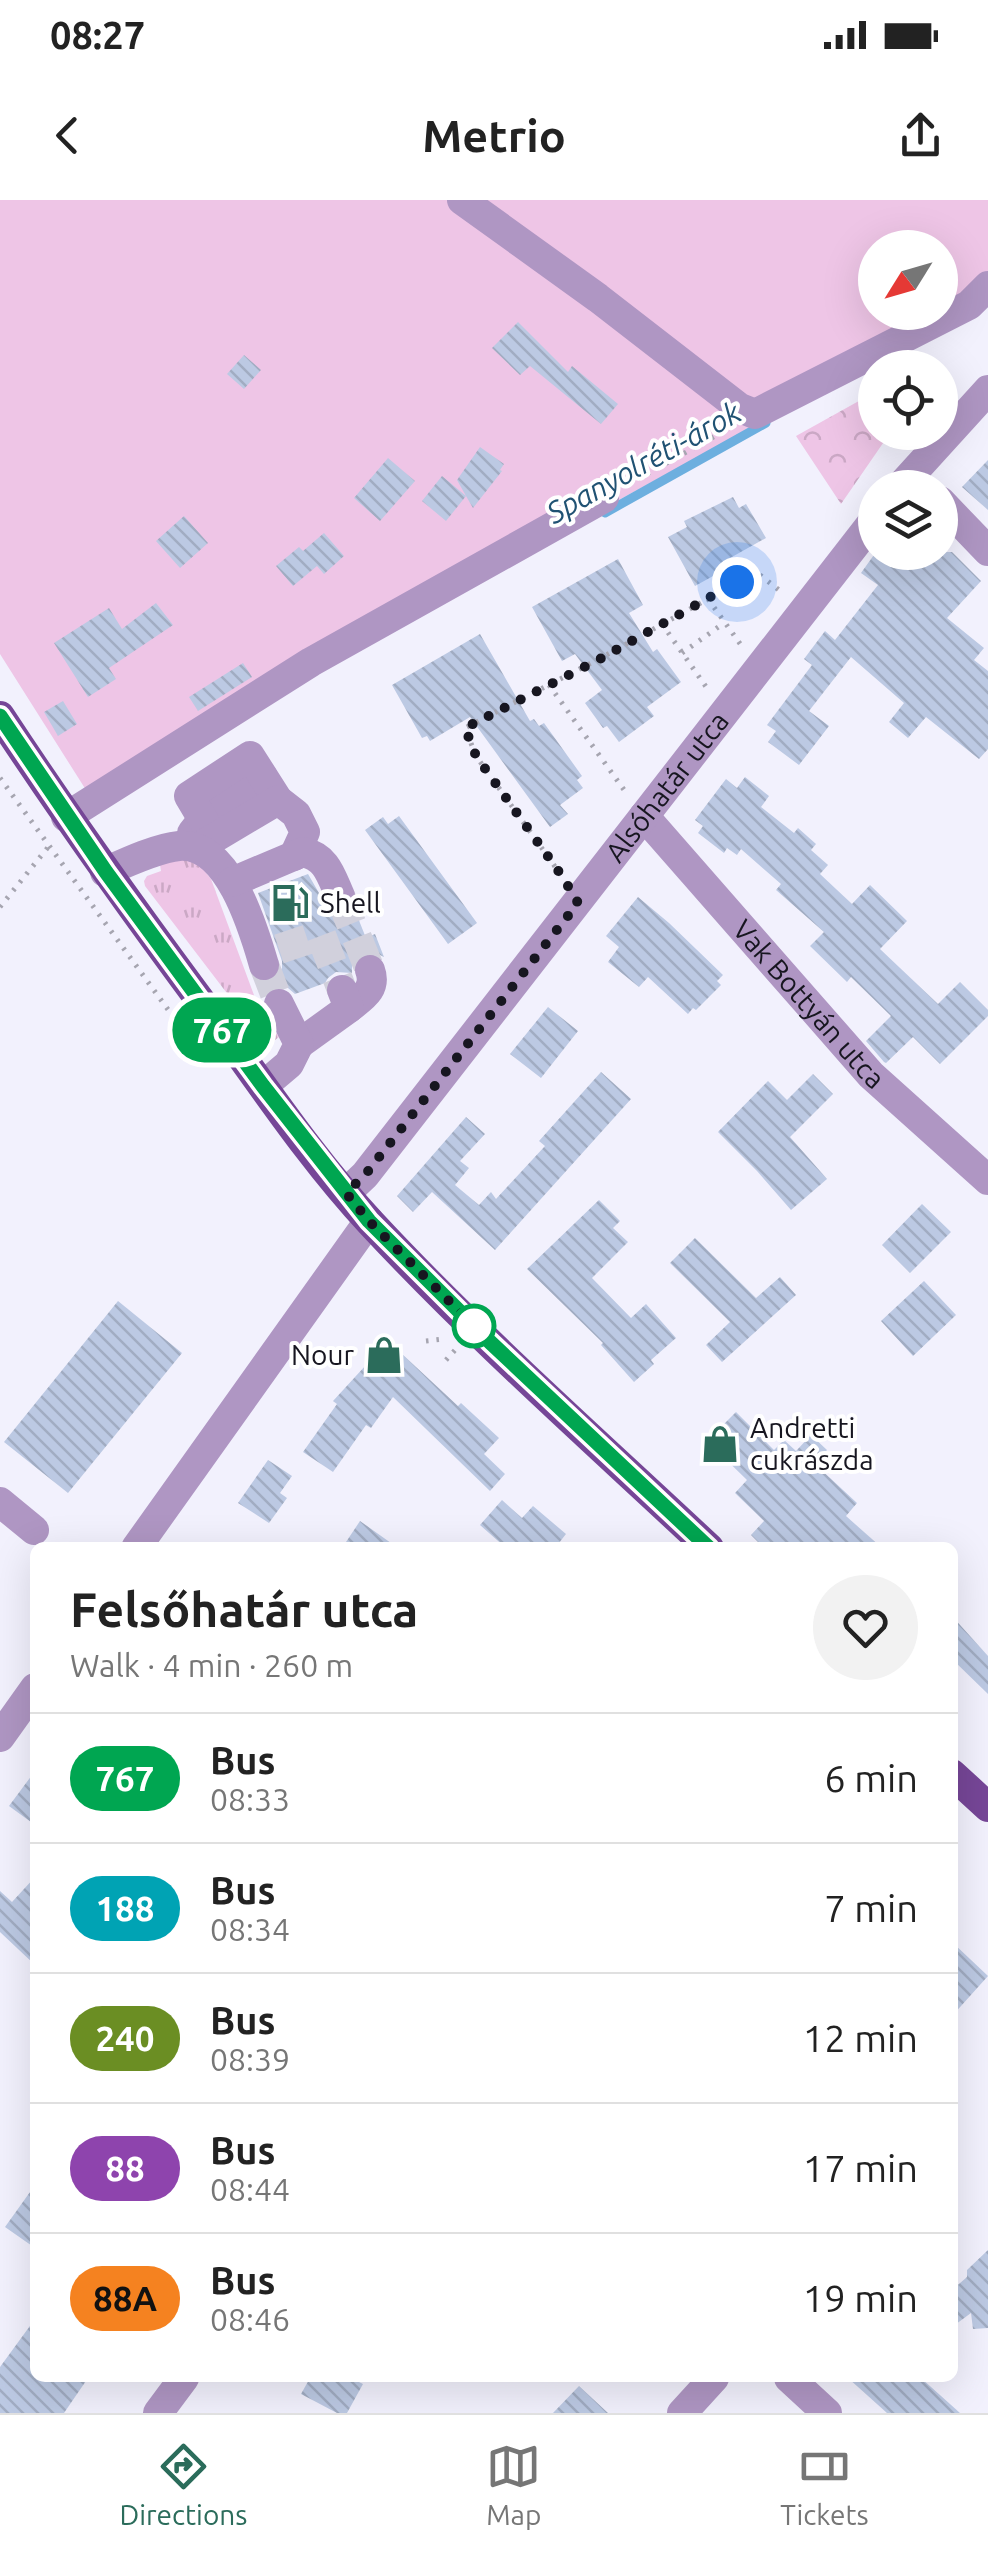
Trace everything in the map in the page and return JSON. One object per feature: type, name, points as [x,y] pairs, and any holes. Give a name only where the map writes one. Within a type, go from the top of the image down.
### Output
[{"type":"main road","points":[[0,716],[54,776],[66,817],[263,1086],[369,1221],[490,1342],[703,1542]]},
{"type":"main road","points":[[958,1780],[988,1807]]},
{"type":"street","points":[[462,200],[598,298],[740,408],[755,414],[969,306],[988,286]]},
{"type":"street","points":[[922,470],[988,390]]},
{"type":"street","points":[[66,817],[311,662],[604,498]]},
{"type":"street","points":[[958,519],[988,550]]},
{"type":"street","name":"Alsóhatár utca","points":[[337,1183],[365,1175],[578,903],[636,806],[858,539]]},
{"type":"street","points":[[268,957],[232,882],[199,838],[189,796],[250,756],[306,832],[294,856]]},
{"type":"street","points":[[106,872],[199,838],[271,788]]},
{"type":"street","name":"Vak Bottyán utca","points":[[636,806],[871,1074],[988,1180]]},
{"type":"street","points":[[232,882],[303,852],[314,854],[325,863],[340,896]]},
{"type":"street","points":[[263,1086],[289,1064],[299,1044],[345,999],[368,992],[372,986],[370,970]]},
{"type":"street","points":[[279,1004],[299,1044]]},
{"type":"street","points":[[140,1542],[369,1221]]},
{"type":"street","points":[[0,1502],[34,1530]]},
{"type":"street","points":[[0,1737],[30,1695]]},
{"type":"street","points":[[158,2413],[181,2382]]},
{"type":"street","points":[[682,2413],[710,2382]]},
{"type":"street","points":[[793,2382],[827,2413]]},
{"type":"path","points":[[604,498],[755,414]]},
{"type":"path","points":[[578,903],[476,756],[465,728],[737,582],[730,570],[745,563],[784,594]]},
{"type":"path","points":[[708,599],[743,647]]},
{"type":"path","points":[[682,653],[725,622]]},
{"type":"path","points":[[662,624],[709,691]]},
{"type":"path","points":[[548,685],[636,806]]},
{"type":"path","points":[[0,907],[48,846]]},
{"type":"path","points":[[426,1341],[452,1341]]},
{"type":"path","points":[[446,1360],[458,1346]]},
{"type":"green space","points":[[0,200],[988,200],[988,299],[958,315],[958,230],[858,230],[858,330],[931,330],[894,350],[858,350],[858,370],[86,790],[0,654]]},
{"type":"green space","points":[[858,401],[858,450],[878,450],[864,470],[858,470],[858,479],[841,504],[796,436]]},
{"type":"green space","points":[[177,859],[197,864],[211,879],[258,1006],[279,1037],[270,1044],[265,1043],[145,886],[147,876],[161,871],[160,865]]},
{"type":"building","points":[[518,322],[568,372],[572,366],[618,404],[601,424],[530,366],[520,375],[492,348]]},
{"type":"building","points":[[244,355],[261,370],[244,389],[227,374]]},
{"type":"building","points":[[480,447],[504,464],[473,508],[457,480]]},
{"type":"building","points":[[388,458],[415,481],[380,521],[354,498]]},
{"type":"building","points":[[988,460],[988,510],[962,487]]},
{"type":"building","points":[[442,476],[466,496],[446,521],[422,501]]},
{"type":"building","points":[[733,497],[739,508],[746,504],[766,538],[723,562],[726,569],[695,586],[668,537],[687,527],[684,521]]},
{"type":"building","points":[[184,516],[208,543],[180,568],[156,541]]},
{"type":"building","points":[[324,533],[344,556],[324,574],[317,566],[293,586],[276,566]]},
{"type":"building","points":[[958,558],[981,581],[947,618],[984,648],[974,660],[988,671],[988,749],[979,759],[926,717],[908,738],[889,722],[904,703],[851,657],[809,711],[829,726],[799,765],[768,742],[776,731],[767,725],[812,665],[804,659],[825,631],[835,640],[878,585],[861,573],[958,570]]},
{"type":"building","points":[[618,559],[643,605],[629,613],[653,652],[657,649],[681,682],[647,707],[654,716],[619,742],[585,703],[602,690],[575,654],[562,661],[532,607]]},
{"type":"building","points":[[156,603],[173,625],[109,668],[116,679],[88,697],[54,643],[109,608],[122,629]]},
{"type":"building","points":[[480,634],[530,721],[534,719],[539,726],[544,723],[582,776],[577,780],[583,788],[560,805],[568,814],[550,827],[470,717],[430,741],[427,736],[422,738],[392,685]]},
{"type":"building","points":[[243,663],[252,677],[198,711],[189,697]]},
{"type":"building","points":[[63,701],[77,724],[58,736],[44,712]]},
{"type":"building","points":[[745,777],[769,796],[761,807],[794,833],[798,828],[816,844],[811,850],[828,865],[820,874],[852,904],[870,885],[907,921],[880,949],[938,1004],[960,982],[988,1010],[988,1016],[940,1064],[913,1037],[884,1062],[866,1041],[891,1016],[851,977],[847,982],[810,946],[824,932],[776,890],[781,884],[741,849],[737,855],[727,848],[724,853],[698,833],[703,826],[695,820],[726,779],[737,788]]},
{"type":"building","points":[[399,816],[477,923],[448,944],[365,830],[383,817],[388,824]]},
{"type":"building","points":[[308,874],[330,912],[346,914],[354,908],[366,938],[375,934],[384,957],[364,952],[352,964],[352,973],[336,972],[325,983],[295,994],[281,985],[265,992],[262,983],[278,977],[282,961],[258,893]]},
{"type":"building","points":[[638,897],[723,975],[717,981],[721,985],[688,1014],[648,977],[639,987],[608,962],[619,947],[606,936]]},
{"type":"building","points":[[548,1007],[578,1031],[541,1078],[510,1054]]},
{"type":"building","points":[[601,1072],[631,1099],[495,1250],[432,1192],[413,1212],[397,1196],[466,1117],[485,1134],[460,1161],[469,1168],[455,1185],[479,1205],[491,1192],[496,1199],[545,1146],[539,1141]]},
{"type":"building","points":[[813,1074],[833,1094],[790,1137],[827,1179],[791,1210],[718,1132],[768,1081],[787,1100]]},
{"type":"building","points":[[599,1200],[620,1221],[613,1228],[628,1242],[592,1278],[631,1318],[646,1304],[676,1338],[634,1382],[603,1343],[527,1269]]},
{"type":"building","points":[[922,1204],[951,1232],[910,1273],[882,1245]]},
{"type":"building","points":[[695,1238],[756,1298],[780,1277],[796,1295],[722,1362],[706,1345],[730,1322],[670,1263]]},
{"type":"building","points":[[924,1281],[956,1315],[913,1356],[881,1321]]},
{"type":"building","points":[[118,1301],[182,1353],[68,1493],[4,1442]]},
{"type":"building","points":[[388,1341],[499,1438],[484,1454],[505,1474],[490,1491],[393,1397],[371,1428],[366,1425],[333,1472],[303,1452],[337,1404],[333,1401]]},
{"type":"building","points":[[736,1412],[774,1450],[784,1440],[796,1451],[811,1435],[827,1450],[815,1464],[857,1503],[846,1516],[875,1542],[758,1542],[751,1535],[764,1521],[735,1493],[747,1480],[707,1441]]},
{"type":"building","points":[[268,1460],[292,1476],[280,1493],[287,1498],[269,1523],[238,1503]]},
{"type":"building","points":[[502,1500],[522,1518],[533,1506],[566,1534],[560,1542],[499,1542],[480,1525]]},
{"type":"building","points":[[360,1521],[390,1542],[346,1542]]},
{"type":"building","points":[[958,1623],[988,1656],[988,1694],[958,1665]]},
{"type":"building","points":[[30,1778],[30,1821],[9,1806]]},
{"type":"building","points":[[30,1882],[30,1960],[0,1932],[0,1891],[12,1902]]},
{"type":"building","points":[[958,1948],[988,1976],[958,2009]]},
{"type":"building","points":[[30,2192],[30,2244],[5,2227]]},
{"type":"building","points":[[988,2250],[988,2328],[973,2329],[971,2313],[958,2323],[958,2285],[967,2277],[967,2270]]},
{"type":"building","points":[[30,2326],[30,2382],[85,2382],[64,2413],[0,2413],[0,2367]]},
{"type":"building","points":[[308,2382],[363,2384],[347,2413],[337,2413],[301,2394]]},
{"type":"building","points":[[852,2382],[925,2382],[960,2413],[887,2413]]},
{"type":"building","points":[[579,2386],[608,2413],[553,2413]]},
{"type":"waterway","name":"Spanyolréti-árok","points":[[605,513],[766,423]]},
{"type":"tunnel","points":[[340,896],[370,970]]},
{"type":"tunnel","points":[[279,949],[321,935],[342,990]]},
{"type":"tunnel","points":[[264,965],[279,1004]]},
{"type":"bus line","name":"767","points":[[0,716],[106,872],[263,1086],[369,1221],[490,1342],[703,1542]]},
{"type":"place","name":"Shell","points":[[290,903]]},
{"type":"place","name":"Nour","points":[[384,1355]]},
{"type":"place","name":"Andretti cukrászda","points":[[720,1444]]},
{"type":"route","points":[[474,1326],[346,1193],[365,1175],[578,903],[476,756],[465,728],[737,582]]}]
